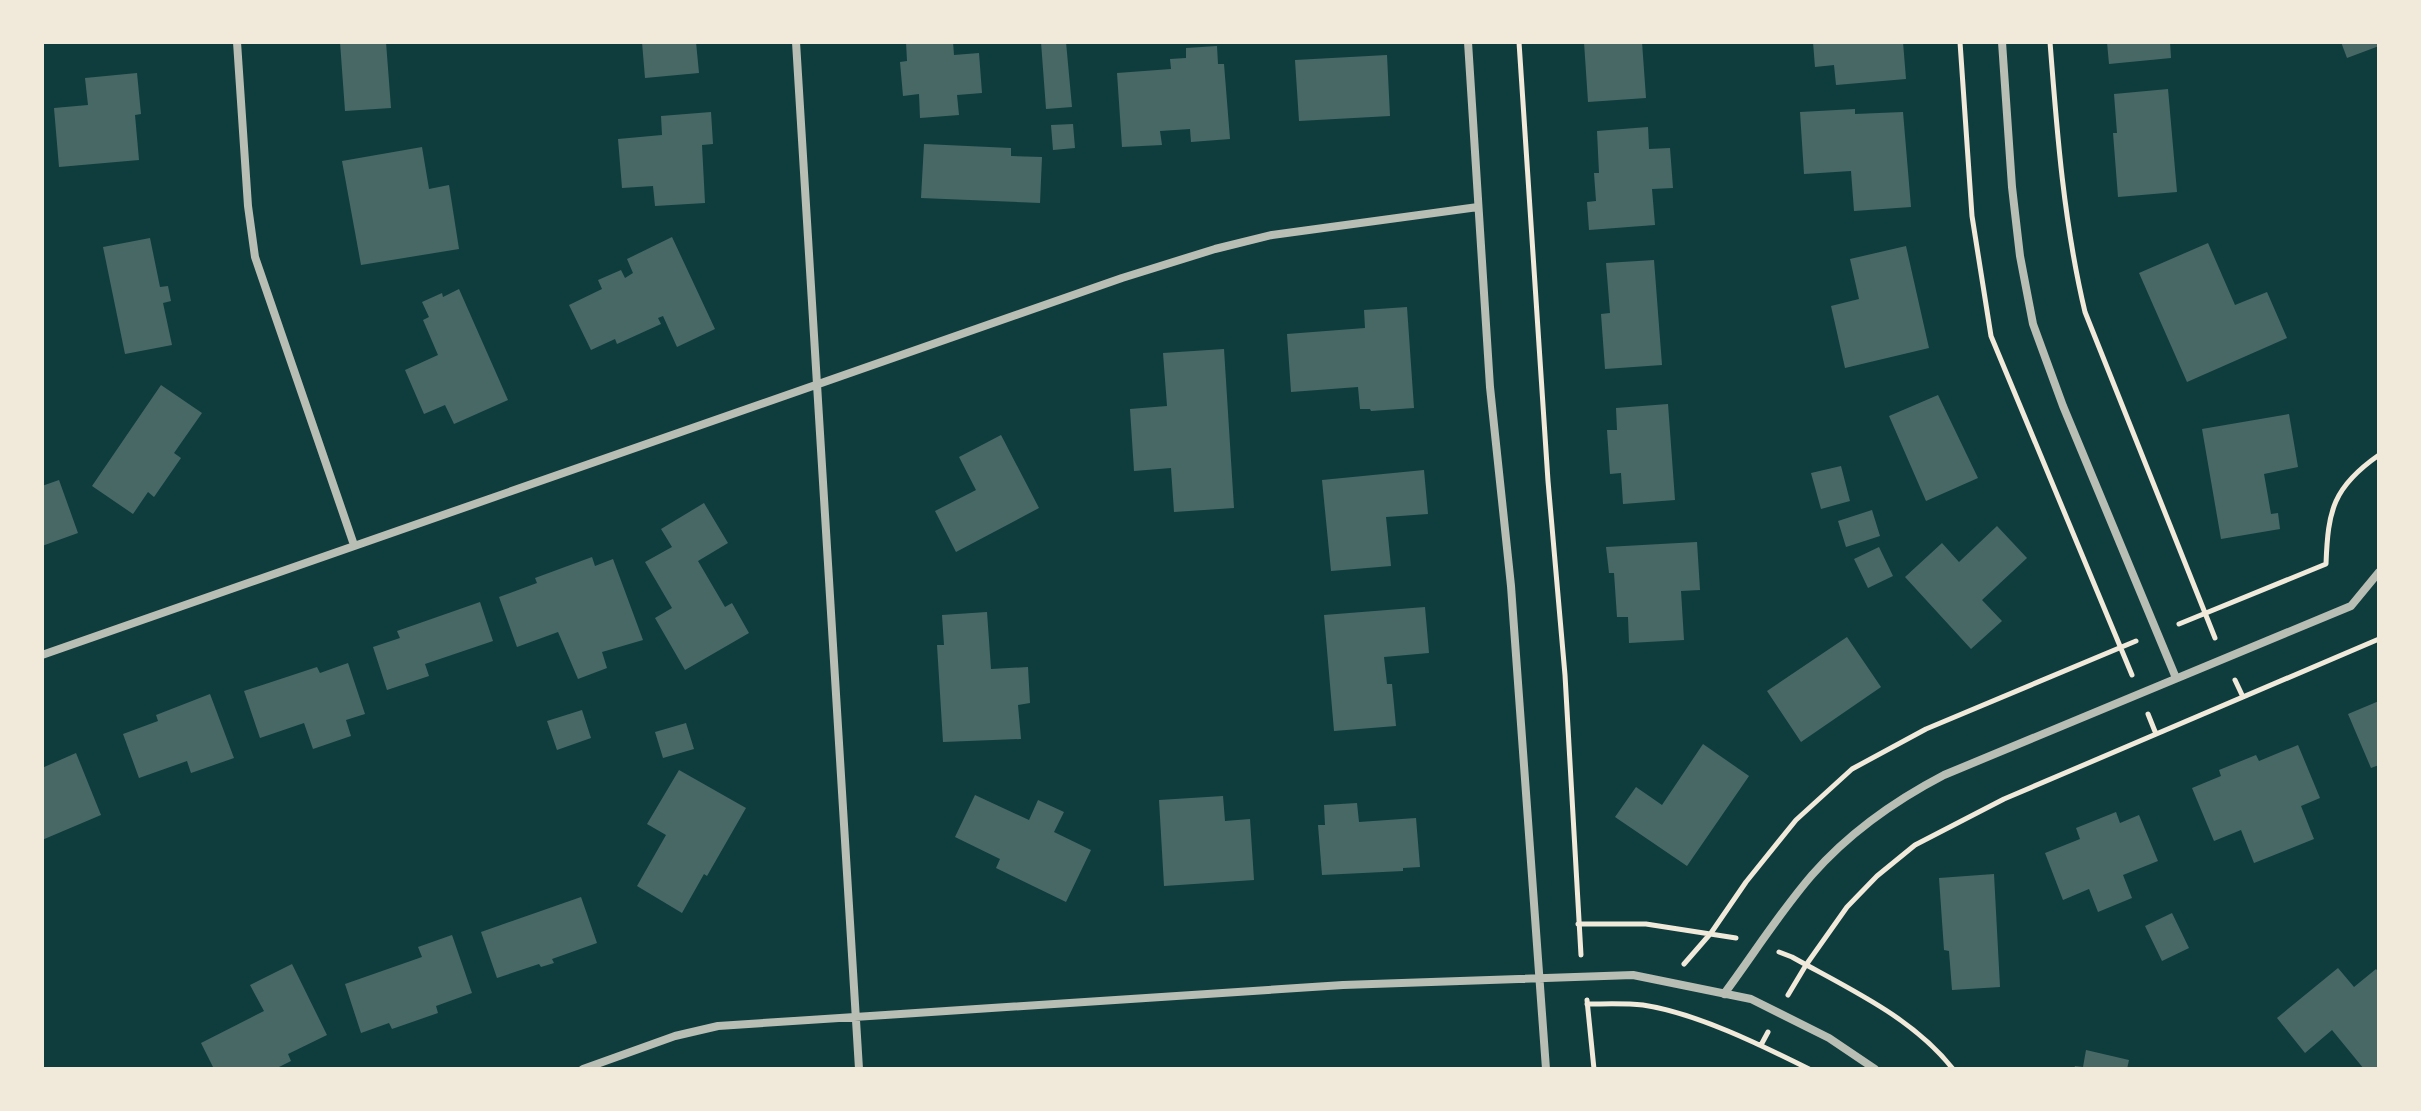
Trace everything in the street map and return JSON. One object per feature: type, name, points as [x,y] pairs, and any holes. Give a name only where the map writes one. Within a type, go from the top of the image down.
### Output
[{"type":"street","points":[[237,42],[248,206],[255,257],[354,545]]},
{"type":"street","points":[[796,42],[859,1069]]},
{"type":"street","points":[[1468,42],[1490,387],[1511,586],[1546,1069]]},
{"type":"street","points":[[2002,42],[2012,187],[2020,256],[2033,324],[2063,406],[2176,678]]},
{"type":"street","points":[[42,655],[1122,278],[1272,235],[1478,207]]},
{"type":"street","points":[[1724,994],[1813,875],[1850,838],[1913,792],[1944,775],[2351,606],[2379,572]]},
{"type":"street","points":[[583,1069],[675,1036],[718,1026],[1343,985],[1633,975],[1751,999],[1829,1038],[1875,1069]]},
{"type":"path","points":[[1519,42],[1548,481],[1565,675],[1578,924],[1594,1069]]},
{"type":"path","points":[[2050,42],[2072,261],[2085,312],[2203,614],[2243,697]]},
{"type":"path","points":[[1657,1009],[1668,982],[1711,933],[1746,882],[1796,820],[1852,769],[1926,729],[2326,564],[2329,521],[2337,497],[2354,473],[2379,455]]},
{"type":"path","points":[[1761,1045],[1806,965],[1847,907],[1877,876],[1915,845],[2004,799],[2379,639]]},
{"type":"path","points":[[1578,924],[1646,924],[1711,933],[1760,946],[1806,965],[1889,1011],[1939,1052],[1953,1069]]},
{"type":"path","points":[[1587,1004],[1643,1005],[1678,1014],[1761,1045],[1809,1069]]},
{"type":"building","points":[[340,42],[386,42],[391,108],[345,111]]},
{"type":"building","points":[[642,42],[696,42],[699,73],[645,78]]},
{"type":"building","points":[[906,42],[953,42],[954,55],[979,53],[982,93],[957,95],[959,115],[920,118],[919,94],[903,96],[900,62],[907,61]]},
{"type":"building","points":[[1041,42],[1066,42],[1072,107],[1046,109]]},
{"type":"building","points":[[1584,42],[1642,42],[1646,98],[1588,102]]},
{"type":"building","points":[[1813,42],[1903,42],[1906,79],[1836,85],[1834,65],[1815,67]]},
{"type":"building","points":[[2107,42],[2170,42],[2171,58],[2109,64]]},
{"type":"building","points":[[2341,42],[2379,42],[2379,46],[2347,58]]},
{"type":"building","points":[[1217,46],[1218,64],[1224,64],[1230,139],[1191,142],[1190,129],[1160,131],[1162,145],[1122,147],[1117,73],[1171,69],[1170,59],[1186,58],[1186,48]]},
{"type":"building","points":[[1387,55],[1390,116],[1299,121],[1295,60]]},
{"type":"building","points":[[137,73],[141,114],[135,115],[139,160],[59,167],[54,108],[88,105],[85,78]]},
{"type":"building","points":[[2168,89],[2177,192],[2118,197],[2113,133],[2117,133],[2114,94]]},
{"type":"building","points":[[1855,109],[1855,114],[1903,112],[1911,207],[1854,211],[1851,171],[1804,174],[1800,112]]},
{"type":"building","points":[[711,112],[713,144],[702,145],[705,203],[655,206],[653,186],[622,188],[618,139],[662,135],[661,116]]},
{"type":"building","points":[[1073,124],[1075,148],[1053,150],[1051,125]]},
{"type":"building","points":[[1648,127],[1649,149],[1670,148],[1673,188],[1652,189],[1655,225],[1589,230],[1587,202],[1596,201],[1594,173],[1599,173],[1597,131]]},
{"type":"building","points":[[924,144],[1011,148],[1011,156],[1042,157],[1040,203],[921,198]]},
{"type":"building","points":[[422,147],[429,189],[449,185],[459,249],[361,265],[342,161]]},
{"type":"building","points":[[672,237],[715,329],[677,347],[663,316],[658,318],[661,324],[617,344],[615,339],[591,350],[569,305],[602,289],[598,280],[621,270],[625,278],[633,273],[627,259]]},
{"type":"building","points":[[150,238],[160,287],[168,286],[171,301],[163,303],[172,345],[125,354],[103,247]]},
{"type":"building","points":[[2208,243],[2235,305],[2267,292],[2287,338],[2187,382],[2139,273]]},
{"type":"building","points":[[1906,246],[1929,348],[1845,368],[1831,306],[1859,299],[1850,259]]},
{"type":"building","points":[[1654,260],[1662,365],[1605,369],[1601,314],[1610,313],[1606,263]]},
{"type":"building","points":[[459,289],[508,400],[454,424],[445,405],[424,414],[405,370],[438,355],[423,320],[429,317],[422,302]]},
{"type":"building","points":[[1407,307],[1414,408],[1360,409],[1358,387],[1291,392],[1287,334],[1365,328],[1364,310]]},
{"type":"building","points":[[1224,349],[1234,508],[1174,512],[1171,468],[1134,471],[1130,409],[1167,406],[1163,353]]},
{"type":"building","points":[[161,385],[202,413],[174,453],[181,458],[154,497],[148,492],[133,514],[92,486]]},
{"type":"building","points":[[1938,395],[1978,478],[1926,501],[1889,416]]},
{"type":"building","points":[[1668,404],[1675,500],[1623,504],[1621,473],[1610,474],[1607,430],[1617,430],[1616,408]]},
{"type":"building","points":[[2289,414],[2298,467],[2264,474],[2271,514],[2278,513],[2280,529],[2221,539],[2202,429]]},
{"type":"building","points":[[1001,435],[1039,508],[956,552],[935,511],[976,490],[959,457]]},
{"type":"building","points":[[1841,466],[1850,501],[1821,509],[1811,473]]},
{"type":"building","points":[[1424,470],[1428,514],[1386,517],[1391,566],[1331,571],[1322,480]]},
{"type":"building","points":[[59,480],[78,533],[42,546],[42,486]]},
{"type":"building","points":[[704,503],[728,543],[698,561],[725,607],[732,603],[749,633],[685,670],[655,618],[672,608],[645,562],[672,547],[661,529]]},
{"type":"building","points":[[1872,510],[1880,536],[1846,547],[1838,521]]},
{"type":"building","points":[[1997,526],[2027,558],[1982,600],[2002,621],[1971,649],[1905,577],[1942,543],[1959,562]]},
{"type":"building","points":[[1697,542],[1700,590],[1681,591],[1684,640],[1629,643],[1628,617],[1617,617],[1614,573],[1609,573],[1606,547]]},
{"type":"building","points":[[1879,547],[1893,576],[1868,588],[1854,559]]},
{"type":"building","points":[[592,557],[595,566],[613,559],[643,640],[602,652],[607,668],[578,679],[558,632],[517,647],[499,597],[537,583],[535,578]]},
{"type":"building","points":[[480,602],[493,641],[425,664],[429,676],[387,690],[373,647],[400,638],[397,631]]},
{"type":"building","points":[[1425,607],[1429,653],[1384,657],[1387,684],[1392,684],[1396,726],[1334,731],[1324,615]]},
{"type":"building","points":[[987,612],[991,669],[1028,667],[1030,703],[1018,705],[1021,739],[943,742],[937,645],[944,645],[942,615]]},
{"type":"building","points":[[1847,637],[1881,687],[1801,742],[1767,691]]},
{"type":"building","points":[[348,663],[365,714],[346,720],[351,736],[313,749],[304,723],[260,738],[244,691],[317,667],[320,673]]},
{"type":"building","points":[[210,694],[234,758],[191,773],[187,761],[139,778],[123,734],[158,721],[156,715]]},
{"type":"building","points":[[2379,701],[2379,765],[2371,768],[2348,714]]},
{"type":"building","points":[[582,710],[591,738],[557,750],[547,721]]},
{"type":"building","points":[[686,723],[694,749],[663,758],[655,732]]},
{"type":"building","points":[[1703,744],[1749,776],[1687,866],[1615,817],[1636,787],[1662,805]]},
{"type":"building","points":[[2298,745],[2320,798],[2301,806],[2314,839],[2254,863],[2241,830],[2214,841],[2192,788],[2221,776],[2219,770],[2256,755],[2259,761]]},
{"type":"building","points":[[76,753],[101,815],[42,840],[42,768]]},
{"type":"building","points":[[679,770],[746,808],[682,913],[637,886],[666,835],[647,824]]},
{"type":"building","points":[[975,795],[1029,820],[1038,800],[1064,812],[1054,832],[1091,850],[1066,902],[996,868],[1000,859],[955,837]]},
{"type":"building","points":[[1223,796],[1225,821],[1250,819],[1254,880],[1164,886],[1159,800]]},
{"type":"building","points":[[1357,803],[1359,822],[1416,818],[1420,867],[1403,868],[1403,871],[1322,875],[1318,825],[1325,825],[1324,805]]},
{"type":"building","points":[[2116,812],[2120,823],[2139,815],[2158,861],[2123,875],[2132,898],[2098,912],[2089,889],[2063,900],[2045,853],[2080,839],[2076,828]]},
{"type":"building","points":[[1994,874],[2000,987],[1952,990],[1949,951],[1944,950],[1939,878]]},
{"type":"building","points":[[581,897],[597,943],[552,959],[554,963],[541,967],[539,964],[497,978],[481,932]]},
{"type":"building","points":[[2172,913],[2189,948],[2162,961],[2145,926]]},
{"type":"building","points":[[452,935],[472,993],[436,1006],[438,1013],[392,1029],[389,1023],[361,1033],[345,984],[422,957],[418,947]]},
{"type":"building","points":[[292,964],[327,1035],[288,1054],[291,1061],[275,1069],[214,1069],[201,1043],[264,1011],[250,985]]},
{"type":"building","points":[[2338,968],[2354,987],[2376,969],[2379,973],[2379,1069],[2364,1069],[2332,1030],[2305,1053],[2277,1018]]},
{"type":"building","points":[[2086,1050],[2129,1060],[2127,1069],[2074,1069],[2075,1066],[2083,1067]]}]
